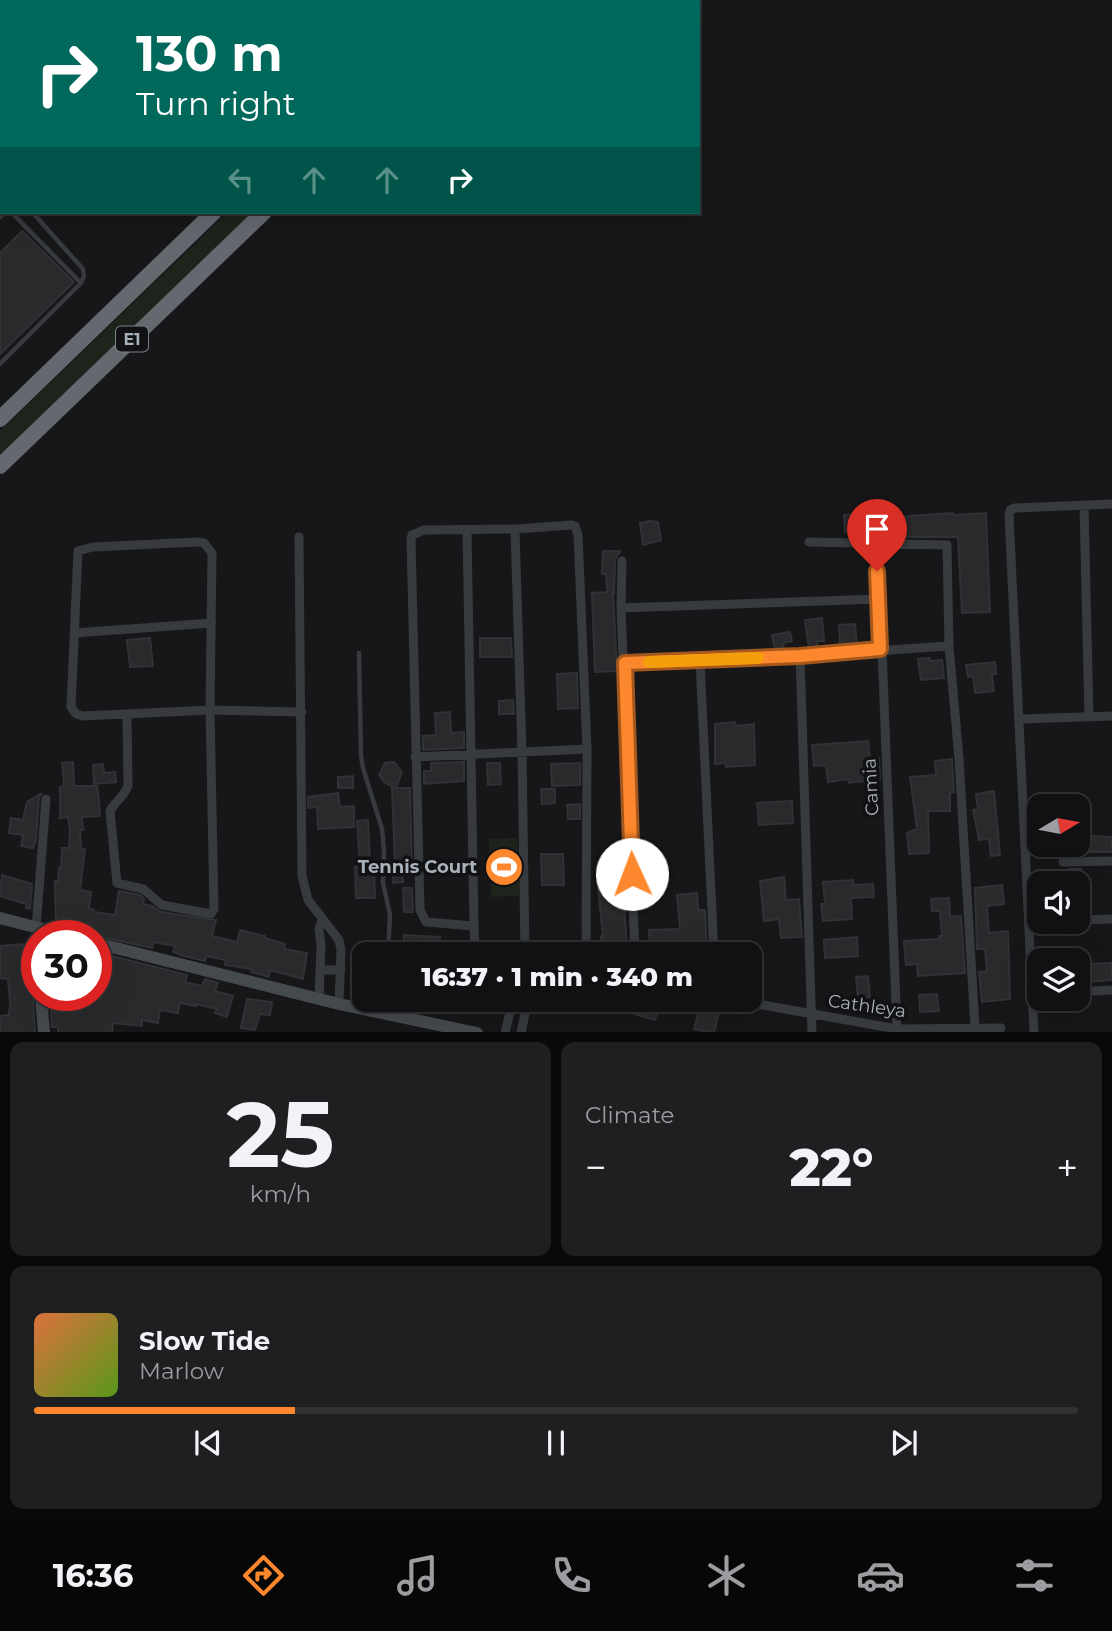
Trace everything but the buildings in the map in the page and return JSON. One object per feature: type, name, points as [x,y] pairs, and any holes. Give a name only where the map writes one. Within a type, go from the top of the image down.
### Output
[{"type":"highway","name":"E1","points":[[0,419],[212,214]]},
{"type":"highway","name":"E1","points":[[0,466],[262,214]]},
{"type":"main road","points":[[0,918],[21,926]]},
{"type":"main road","points":[[112,947],[339,1004],[352,1005]]},
{"type":"main road","points":[[42,1011],[44,1032]]},
{"type":"main road","points":[[405,1012],[477,1032]]},
{"type":"street","points":[[1034,1032],[1010,510],[1112,504]]},
{"type":"street","points":[[1084,505],[1089,717]]},
{"type":"street","points":[[474,926],[426,922],[422,917],[415,757],[411,540],[412,536],[424,530],[515,530],[572,525],[577,530],[587,749],[586,942]]},
{"type":"street","points":[[467,530],[474,942]]},
{"type":"street","points":[[515,530],[525,942]]},
{"type":"street","points":[[299,537],[302,876],[308,900],[339,940],[339,1004]]},
{"type":"street","points":[[809,542],[947,544],[948,646],[959,759],[975,1027]]},
{"type":"street","points":[[127,715],[128,786],[110,811],[117,883],[143,889],[162,905],[211,914],[214,909],[211,710],[212,553],[204,543],[93,547],[82,549],[76,554],[73,711],[83,716],[211,710],[302,712]]},
{"type":"street","name":"Camia","points":[[874,544],[880,599],[897,1029]]},
{"type":"street","points":[[622,561],[621,608],[635,942]]},
{"type":"street","points":[[621,608],[880,599]]},
{"type":"street","points":[[74,633],[212,623]]},
{"type":"street","points":[[625,663],[800,656],[948,646]]},
{"type":"street","points":[[800,656],[812,1032]]},
{"type":"street","points":[[700,661],[713,942]]},
{"type":"street","points":[[1021,719],[1112,716]]},
{"type":"street","points":[[415,757],[587,749]]},
{"type":"street","points":[[38,920],[46,799]]},
{"type":"street","points":[[1063,862],[1112,862]]},
{"type":"street","points":[[319,999],[319,929],[322,919]]},
{"type":"street","points":[[1090,920],[1112,919]]},
{"type":"street","points":[[320,970],[341,970]]},
{"type":"street","points":[[1094,990],[1112,990]]},
{"type":"street","name":"Cathleya","points":[[762,1005],[897,1029],[1001,1028]]},
{"type":"street","points":[[505,1032],[510,1012]]},
{"type":"street","points":[[520,1032],[525,1012]]},
{"type":"lane","points":[[10,214],[81,283]]},
{"type":"lane","points":[[0,364],[81,283],[84,276],[83,269],[34,214]]},
{"type":"lane","points":[[359,653],[361,756],[382,829],[383,883],[390,915],[389,942]]},
{"type":"shaded area","points":[[226,214],[254,214],[0,461],[0,431]]},
{"type":"shaded area","name":"Tennis Court","points":[[517,838],[519,896],[491,897],[489,839]]},
{"type":"slow traffic","points":[[649,662],[758,658]]},
{"type":"place","name":"Tennis Court","points":[[504,867]]},
{"type":"route","points":[[632,874],[625,663],[800,656],[880,649],[877,571]]}]
